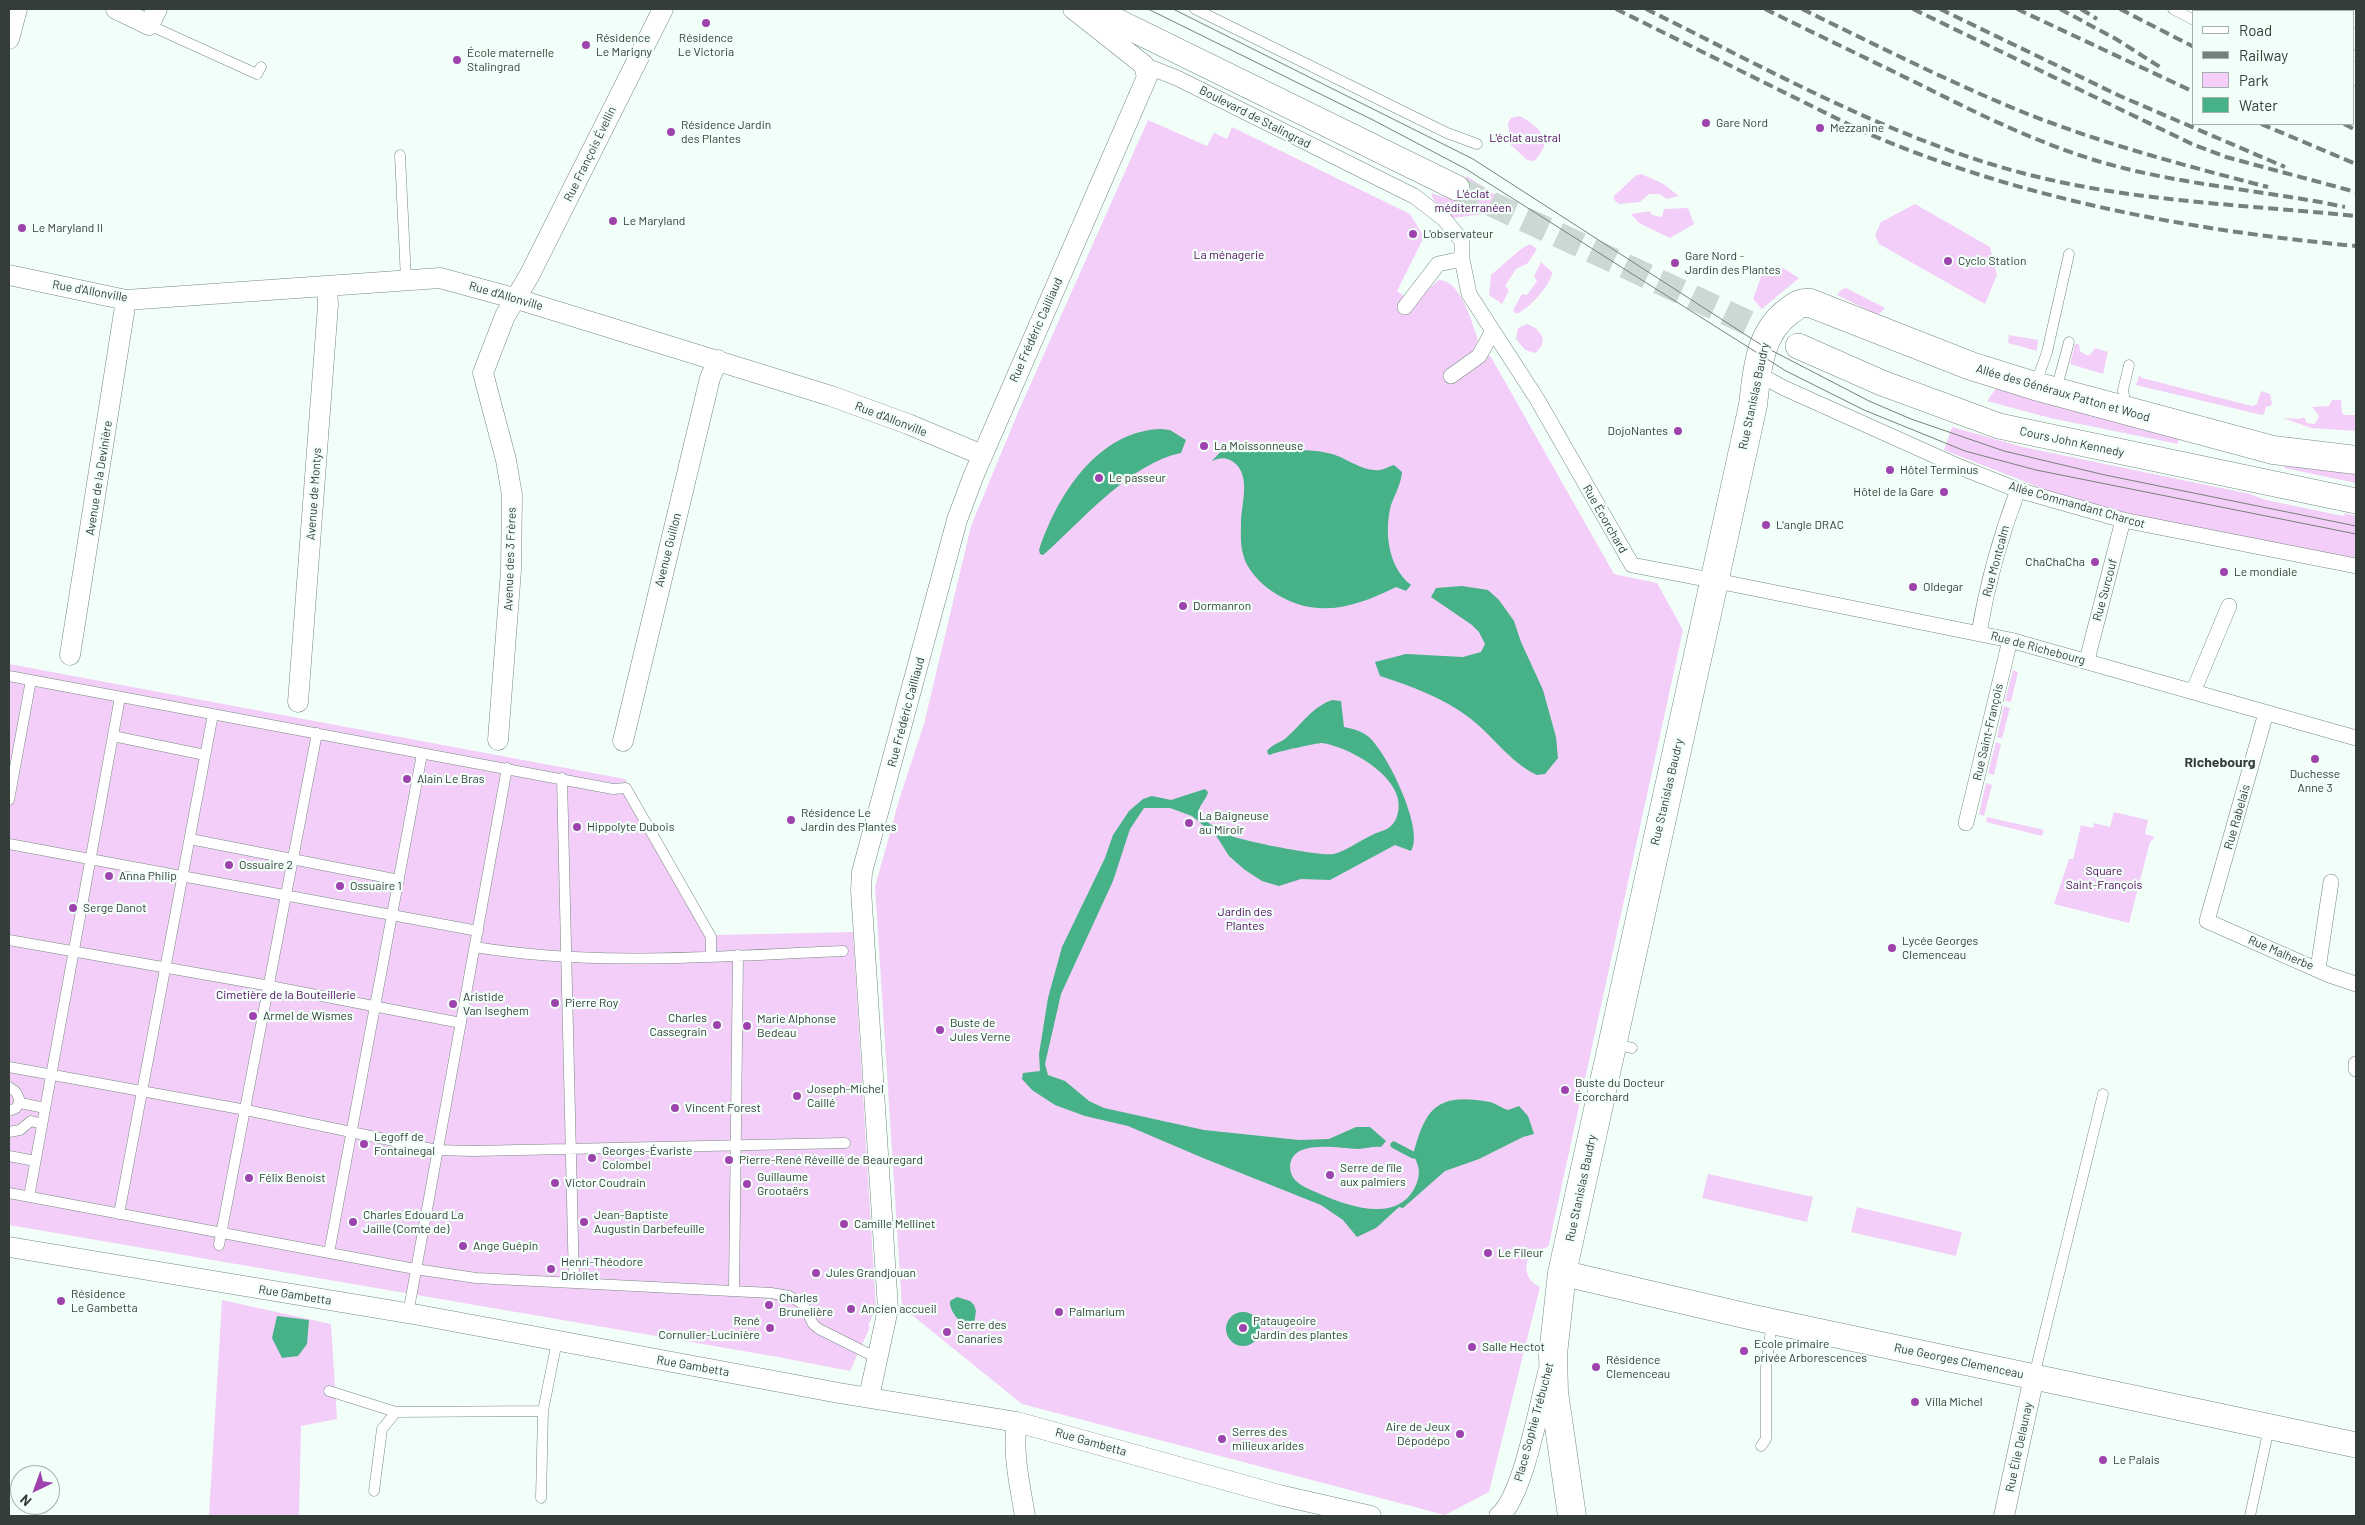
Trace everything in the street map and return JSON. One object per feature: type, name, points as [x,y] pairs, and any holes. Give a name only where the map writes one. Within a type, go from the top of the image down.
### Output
[{"type":"main road","name":"Allée des Généraux Patton et Wood","points":[[1782,316],[1798,304],[1810,303],[1971,366],[2045,389],[2273,450],[2356,460]]},
{"type":"main road","name":"Rue Stanislas Baudry","points":[[1562,1273],[1622,1046],[1714,581],[1753,405],[1763,346],[1769,331],[1782,316]]},
{"type":"main road","name":"Place Sophie Trébuchet","points":[[1562,1273],[1553,1354],[1554,1392],[1572,1516]]},
{"type":"street","points":[[9,39],[17,9]]},
{"type":"street","points":[[116,9],[153,17]]},
{"type":"street","name":"Rue François Évellin","points":[[517,299],[663,9]]},
{"type":"street","name":"Boulevard de Stalingrad","points":[[1073,9],[1144,65],[1177,78],[1414,196],[1444,218],[1462,241],[1462,259],[1468,294],[1492,331]]},
{"type":"street","name":"Boulevard de Stalingrad","points":[[1092,9],[1457,188]]},
{"type":"street","name":"Rue Frédéric Cailliaud","points":[[869,1397],[888,1309],[861,882],[956,520],[982,455],[1147,78],[1144,65]]},
{"type":"street","points":[[1405,307],[1438,264],[1462,259]]},
{"type":"street","name":"Rue d'Allonville","points":[[9,275],[126,300],[440,278],[517,299],[840,399],[908,424],[982,455]]},
{"type":"street","name":"Avenue de Montys","points":[[298,702],[328,305],[327,286]]},
{"type":"street","name":"Avenue des 3 Frères","points":[[498,740],[511,570],[512,495],[506,460],[483,373],[505,316],[517,299]]},
{"type":"street","name":"Avenue de la Devinière","points":[[70,655],[126,300]]},
{"type":"street","points":[[1451,376],[1479,356],[1492,331]]},
{"type":"street","name":"Rue Écorchard","points":[[1492,331],[1536,399],[1632,566],[1714,581]]},
{"type":"street","name":"Cours John Kennedy","points":[[1798,346],[1882,383],[1999,426],[2356,501]]},
{"type":"street","name":"Avenue Guillon","points":[[623,741],[710,378],[718,360]]},
{"type":"street","name":"Allée Commandant Charcot","points":[[1758,374],[1784,388],[1960,467],[2018,490],[2122,520],[2356,566]]},
{"type":"street","name":"Rue Montcalm","points":[[1979,633],[1988,592],[2018,490]]},
{"type":"street","name":"Rue Surcouf","points":[[2086,660],[2122,520]]},
{"type":"street","name":"Rue de Richebourg","points":[[1714,581],[2010,640],[2356,738]]},
{"type":"street","points":[[2193,692],[2229,606]]},
{"type":"street","name":"Rue Saint-François","points":[[1966,823],[2010,640]]},
{"type":"street","name":"Rue Rabelais","points":[[2207,921],[2266,713]]},
{"type":"street","points":[[2318,969],[2330,882]]},
{"type":"street","name":"Rue Malherbe","points":[[2207,921],[2356,984]]},
{"type":"street","points":[[2356,1064],[2356,1069]]},
{"type":"street","name":"Rue Gambetta","points":[[9,1247],[408,1314],[1017,1422],[1279,1495],[1371,1516]]},
{"type":"street","name":"Rue Georges Clemenceau","points":[[1562,1273],[2034,1378],[2356,1445]]},
{"type":"street","name":"Place Sophie Trébuchet","points":[[1499,1516],[1510,1504],[1522,1472],[1553,1354]]},
{"type":"street","name":"Rue Élie Delaunay","points":[[2004,1516],[2034,1378]]},
{"type":"street","points":[[1017,1422],[1015,1435],[1016,1454],[1025,1516]]},
{"type":"lane","points":[[1195,9],[1447,133],[1477,144]]},
{"type":"lane","points":[[2173,9],[2192,19]]},
{"type":"lane","points":[[153,17],[257,74],[261,67]]},
{"type":"lane","points":[[400,155],[406,280]]},
{"type":"lane","points":[[2045,389],[2047,352],[2069,254]]},
{"type":"lane","points":[[2045,389],[2069,342]]},
{"type":"lane","points":[[2128,365],[2123,390],[2128,412]]},
{"type":"lane","points":[[9,676],[613,789],[626,788],[711,937],[711,955]]},
{"type":"lane","points":[[9,800],[31,680]]},
{"type":"lane","points":[[29,1197],[120,697]]},
{"type":"lane","points":[[120,1214],[213,714]]},
{"type":"lane","points":[[219,1245],[318,733]]},
{"type":"lane","points":[[113,736],[205,754]]},
{"type":"lane","points":[[329,1253],[422,754]]},
{"type":"lane","points":[[408,1314],[508,768]]},
{"type":"lane","points":[[562,778],[574,1283]]},
{"type":"lane","points":[[190,839],[398,880]]},
{"type":"lane","points":[[9,844],[478,930]]},
{"type":"lane","points":[[9,940],[270,986],[461,1023]]},
{"type":"lane","points":[[475,947],[525,955],[566,958],[635,959],[843,951]]},
{"type":"lane","points":[[734,1290],[738,955]]},
{"type":"lane","points":[[9,1068],[246,1110],[437,1150],[845,1143]]},
{"type":"lane","points":[[9,1087],[16,1092],[20,1103]]},
{"type":"lane","points":[[2034,1378],[2103,1094]]},
{"type":"lane","points":[[9,1111],[20,1103],[45,1108]]},
{"type":"lane","points":[[9,1132],[20,1130],[31,1121],[42,1124]]},
{"type":"lane","points":[[9,1156],[35,1161]]},
{"type":"lane","points":[[9,1193],[415,1269],[476,1278],[734,1290],[789,1296],[803,1304],[813,1324],[819,1329],[877,1358]]},
{"type":"lane","points":[[1761,1446],[1766,1439],[1766,1368],[1772,1321]]},
{"type":"lane","points":[[540,1498],[543,1411],[557,1341]]},
{"type":"lane","points":[[329,1391],[396,1412],[543,1411]]},
{"type":"lane","points":[[374,1491],[382,1429],[396,1412]]},
{"type":"lane","points":[[2250,1516],[2269,1428]]},
{"type":"green space","name":"L'éclat austral","points":[[1518,116],[1535,126],[1545,139],[1543,148],[1534,161],[1527,160],[1510,144],[1508,123],[1511,118]]},
{"type":"green space","name":"Jardin des Plantes","points":[[1148,120],[1207,146],[1214,133],[1227,139],[1232,127],[1410,214],[1424,237],[1397,291],[1415,304],[1418,298],[1439,280],[1447,282],[1454,287],[1472,323],[1478,340],[1475,346],[1491,357],[1614,574],[1657,583],[1683,630],[1549,1244],[1548,1247],[1533,1252],[1527,1262],[1528,1276],[1540,1287],[1489,1492],[1445,1515],[1022,1404],[902,1307],[875,887],[899,800],[924,724],[971,526],[1019,410]]},
{"type":"green space","points":[[1641,174],[1662,183],[1679,196],[1666,199],[1660,194],[1649,194],[1640,202],[1619,204],[1614,200],[1614,196],[1635,176]]},
{"type":"green space","name":"L'éclat méditerranéen","points":[[1467,176],[1501,199],[1493,213],[1453,218],[1434,201],[1431,193],[1454,200]]},
{"type":"green space","name":"Cyclo Station","points":[[1915,204],[1990,247],[1997,275],[1985,304],[1879,244],[1875,235],[1881,222]]},
{"type":"green space","points":[[1688,208],[1694,224],[1670,238],[1639,223],[1631,214],[1649,211],[1652,215],[1662,217],[1664,209]]},
{"type":"green space","points":[[1530,244],[1537,249],[1528,263],[1516,269],[1505,286],[1509,290],[1502,304],[1489,295],[1491,275],[1521,249]]},
{"type":"green space","points":[[1541,262],[1552,272],[1551,277],[1544,289],[1532,302],[1516,314],[1513,310],[1522,294],[1527,295],[1537,281],[1534,276]]},
{"type":"green space","points":[[1778,265],[1799,278],[1762,309],[1753,299],[1762,274]]},
{"type":"green space","points":[[1846,288],[1885,308],[1878,315],[1837,295],[1842,289]]},
{"type":"green space","points":[[1527,324],[1540,332],[1542,336],[1542,345],[1535,353],[1525,350],[1516,339],[1518,328]]},
{"type":"green space","points":[[2009,335],[2038,340],[2037,351],[2008,343]]},
{"type":"green space","points":[[2075,344],[2079,344],[2080,351],[2086,355],[2090,355],[2095,348],[2108,352],[2103,374],[2070,364]]},
{"type":"green space","points":[[2139,375],[2142,378],[2252,406],[2257,404],[2261,391],[2270,394],[2272,405],[2266,407],[2262,415],[2136,385]]},
{"type":"green space","points":[[1997,387],[2179,437],[2178,444],[2050,418],[1987,401]]},
{"type":"green space","points":[[2332,400],[2341,400],[2344,415],[2356,415],[2356,431],[2311,428],[2283,418],[2300,419],[2304,417],[2307,423],[2315,424],[2319,416],[2312,407],[2329,406]]},
{"type":"green space","points":[[1952,427],[2023,447],[2250,494],[2266,500],[2343,516],[2345,513],[2356,516],[2356,560],[2141,517],[2046,490],[1944,450]]},
{"type":"green space","points":[[2285,463],[2356,471],[2356,483],[2284,468]]},
{"type":"green space","name":"Cimetière de la Bouteillerie","points":[[9,664],[625,779],[715,935],[853,932],[876,1308],[868,1326],[870,1327],[850,1371],[9,1225]]},
{"type":"green space","points":[[2013,670],[2018,672],[2011,702],[2005,701]]},
{"type":"green space","points":[[2004,706],[2010,708],[2002,739],[1997,737]]},
{"type":"green space","points":[[1996,742],[2001,744],[1994,775],[1988,773]]},
{"type":"green space","points":[[1986,783],[1992,785],[1984,816],[1979,814]]},
{"type":"green space","name":"Square Saint-François","points":[[2114,812],[2148,820],[2145,834],[2155,837],[2150,842],[2129,923],[2054,904],[2069,859],[2073,859],[2081,825],[2093,828],[2094,823],[2110,827]]},
{"type":"green space","points":[[1987,817],[2044,830],[2042,836],[1986,822]]},
{"type":"green space","points":[[1708,1174],[1813,1197],[1807,1222],[1702,1198]]},
{"type":"green space","points":[[1857,1207],[1962,1232],[1956,1256],[1851,1232]]},
{"type":"green space","points":[[222,1300],[331,1324],[337,1419],[301,1426],[299,1516],[209,1516]]},
{"type":"water","points":[[1161,429],[1170,430],[1186,440],[1181,453],[1145,467],[1128,479],[1095,506],[1043,555],[1040,554],[1039,550],[1057,509],[1083,470],[1099,454],[1117,441],[1138,433]]},
{"type":"water","points":[[1223,449],[1236,451],[1315,451],[1328,453],[1366,469],[1373,470],[1380,470],[1394,465],[1402,472],[1391,505],[1388,537],[1397,569],[1411,585],[1406,591],[1396,587],[1364,601],[1333,608],[1317,608],[1302,605],[1270,590],[1247,564],[1242,550],[1241,520],[1244,487],[1241,471],[1237,465],[1226,458],[1212,461]]},
{"type":"water","points":[[1462,586],[1488,590],[1499,600],[1514,621],[1521,642],[1543,690],[1556,737],[1558,758],[1545,774],[1537,775],[1518,763],[1476,723],[1447,703],[1414,688],[1380,676],[1375,662],[1406,654],[1463,657],[1481,652],[1485,644],[1479,632],[1472,625],[1431,597],[1436,588]]},
{"type":"water","points":[[1332,700],[1341,701],[1344,727],[1354,729],[1369,737],[1377,746],[1394,775],[1409,810],[1413,827],[1414,841],[1411,851],[1395,845],[1330,880],[1301,879],[1279,886],[1262,881],[1245,870],[1229,856],[1217,837],[1192,816],[1170,808],[1144,808],[1130,829],[1113,881],[1061,994],[1045,1064],[1048,1075],[1065,1081],[1089,1101],[1104,1108],[1204,1130],[1299,1140],[1329,1139],[1356,1127],[1370,1127],[1386,1141],[1381,1147],[1358,1149],[1308,1148],[1297,1152],[1290,1164],[1290,1169],[1293,1177],[1304,1187],[1344,1203],[1371,1209],[1384,1209],[1396,1205],[1407,1198],[1415,1187],[1419,1171],[1413,1155],[1423,1125],[1429,1114],[1437,1107],[1446,1102],[1472,1100],[1490,1102],[1508,1110],[1519,1106],[1528,1116],[1534,1134],[1523,1137],[1479,1159],[1445,1171],[1403,1208],[1399,1207],[1376,1228],[1357,1237],[1343,1220],[1321,1205],[1128,1126],[1085,1116],[1055,1105],[1032,1090],[1022,1079],[1023,1073],[1040,1071],[1039,1054],[1048,998],[1062,947],[1105,858],[1113,835],[1129,811],[1143,799],[1152,796],[1171,800],[1205,789],[1208,792],[1199,808],[1198,815],[1226,834],[1246,840],[1314,853],[1334,854],[1385,830],[1394,823],[1399,805],[1396,792],[1388,780],[1363,759],[1348,751],[1322,743],[1268,754],[1267,751],[1270,748],[1286,738],[1313,711]]},
{"type":"water","points":[[957,1297],[970,1301],[974,1305],[976,1311],[974,1324],[977,1331],[963,1324],[952,1311],[950,1301]]},
{"type":"water","name":"Pataugeoire Jardin des plantes","points":[[1243,1312],[1250,1313],[1255,1317],[1259,1322],[1259,1336],[1255,1341],[1250,1345],[1243,1346],[1236,1345],[1231,1341],[1227,1336],[1226,1329],[1227,1322],[1231,1317],[1236,1313]]},
{"type":"water","points":[[277,1316],[309,1320],[307,1344],[298,1356],[282,1358],[272,1338]]},
{"type":"waterway","points":[[1394,1145],[1413,1155]]},
{"type":"tunnel","points":[[1457,188],[1798,346]]},
{"type":"tram line","points":[[1148,9],[1373,120],[1466,169],[1786,371],[1864,410],[1965,451],[2036,470],[2356,534]]},
{"type":"tram line","points":[[1173,9],[1473,159],[1763,346],[1869,401],[1911,419],[2004,451],[2105,475],[2356,526]]},
{"type":"railway","points":[[1616,9],[1862,131],[1921,155],[1982,175],[2042,193],[2166,221],[2229,231],[2356,246]]},
{"type":"railway","points":[[1646,9],[1788,80],[1884,125],[1983,162],[2034,176],[2114,192],[2194,202],[2356,216]]},
{"type":"railway","points":[[1765,9],[1985,117],[2067,151],[2152,175],[2345,207]]},
{"type":"railway","points":[[1802,9],[1885,50],[2025,113],[2176,163],[2268,187]]},
{"type":"railway","points":[[1913,9],[2192,144],[2226,157],[2356,192]]},
{"type":"railway","points":[[1940,9],[2120,96],[2285,167]]},
{"type":"railway","points":[[2017,9],[2192,91]]},
{"type":"railway","points":[[2060,9],[2116,39],[2160,67]]},
{"type":"railway","points":[[2081,9],[2097,19]]},
{"type":"railway","points":[[2120,9],[2192,46]]},
{"type":"railway","points":[[2263,125],[2356,164]]},
{"type":"railway","points":[[2346,125],[2356,130]]},
{"type":"place","name":"Résidence Le Victoria","points":[[706,23]]},
{"type":"place","name":"Résidence Le Marigny","points":[[586,45]]},
{"type":"place","name":"École maternelle Stalingrad","points":[[457,60]]},
{"type":"place","name":"Gare Nord","points":[[1706,123]]},
{"type":"place","name":"Mezzanine","points":[[1820,128]]},
{"type":"place","name":"Résidence Jardin des Plantes","points":[[671,132]]},
{"type":"place","name":"Le Maryland","points":[[613,221]]},
{"type":"place","name":"Le Maryland II","points":[[22,228]]},
{"type":"place","name":"L'observateur","points":[[1413,234]]},
{"type":"place","name":"Cyclo Station","points":[[1948,261]]},
{"type":"place","name":"Gare Nord - Jardin des Plantes","points":[[1675,263]]},
{"type":"place","name":"DojoNantes","points":[[1678,431]]},
{"type":"place","name":"La Moissonneuse","points":[[1204,446]]},
{"type":"place","name":"Hôtel Terminus","points":[[1890,470]]},
{"type":"place","name":"Le passeur","points":[[1099,478]]},
{"type":"place","name":"Hôtel de la Gare","points":[[1944,492]]},
{"type":"place","name":"L'angle DRAC","points":[[1766,525]]},
{"type":"place","name":"ChaChaCha","points":[[2095,562]]},
{"type":"place","name":"Le mondiale","points":[[2224,572]]},
{"type":"place","name":"Oldegar","points":[[1913,587]]},
{"type":"place","name":"Dormanron","points":[[1183,606]]},
{"type":"place","name":"Duchesse Anne 3","points":[[2315,759]]},
{"type":"place","name":"Alain Le Bras","points":[[407,779]]},
{"type":"place","name":"Résidence Le Jardin des Plantes","points":[[791,820]]},
{"type":"place","name":"La Baigneuse au Miroir","points":[[1189,823]]},
{"type":"place","name":"Hippolyte Dubois","points":[[577,827]]},
{"type":"place","name":"Ossuaire 2","points":[[229,865]]},
{"type":"place","name":"Anna Philip","points":[[109,876]]},
{"type":"place","name":"Ossuaire 1","points":[[340,886]]},
{"type":"place","name":"Serge Danot","points":[[73,908]]},
{"type":"place","name":"Lycée Georges Clemenceau","points":[[1892,948]]},
{"type":"place","name":"Pierre Roy","points":[[555,1003]]},
{"type":"place","name":"Aristide Van Iseghem","points":[[453,1004]]},
{"type":"place","name":"Armel de Wismes","points":[[253,1016]]},
{"type":"place","name":"Charles Cassegrain","points":[[717,1025]]},
{"type":"place","name":"Marie Alphonse Bedeau","points":[[747,1026]]},
{"type":"place","name":"Buste de Jules Verne","points":[[940,1030]]},
{"type":"place","name":"Buste du Docteur Écorchard","points":[[1565,1090]]},
{"type":"place","name":"Joseph-Michel Caillé","points":[[797,1096]]},
{"type":"place","name":"Vincent Forest","points":[[675,1108]]},
{"type":"place","name":"Legoff de Fontainegal","points":[[364,1144]]},
{"type":"place","name":"Georges-Évariste Colombel","points":[[592,1158]]},
{"type":"place","name":"Pierre-René Réveillé de Beauregard","points":[[729,1160]]},
{"type":"place","name":"Serre de l'île aux palmiers","points":[[1330,1175]]},
{"type":"place","name":"Félix Benoist","points":[[249,1178]]},
{"type":"place","name":"Victor Coudrain","points":[[555,1183]]},
{"type":"place","name":"Guillaume Grootaërs","points":[[747,1184]]},
{"type":"place","name":"Charles Edouard La Jaille (Comte de)","points":[[353,1222]]},
{"type":"place","name":"Jean-Baptiste Augustin Darbefeuille","points":[[584,1222]]},
{"type":"place","name":"Camille Mellinet","points":[[844,1224]]},
{"type":"place","name":"Ange Guépin","points":[[463,1246]]},
{"type":"place","name":"Le Fileur","points":[[1488,1253]]},
{"type":"place","name":"Henri-Théodore Driollet","points":[[551,1269]]},
{"type":"place","name":"Jules Grandjouan","points":[[816,1273]]},
{"type":"place","name":"Résidence Le Gambetta","points":[[61,1301]]},
{"type":"place","name":"Charles Brunelière","points":[[769,1305]]},
{"type":"place","name":"Ancien accueil","points":[[851,1309]]},
{"type":"place","name":"Palmarium","points":[[1059,1312]]},
{"type":"place","name":"René Cornulier-Lucinière","points":[[770,1328]]},
{"type":"place","name":"Pataugeoire Jardin des plantes","points":[[1243,1328]]},
{"type":"place","name":"Serre des Canaries","points":[[947,1332]]},
{"type":"place","name":"Salle Hectot","points":[[1472,1347]]},
{"type":"place","name":"Ecole primaire privée Arborescences","points":[[1744,1351]]},
{"type":"place","name":"Résidence Clemenceau","points":[[1596,1367]]},
{"type":"place","name":"Villa Michel","points":[[1915,1402]]},
{"type":"place","name":"Aire de Jeux Dépodépo","points":[[1460,1434]]},
{"type":"place","name":"Serres des milieux arides","points":[[1222,1439]]},
{"type":"place","name":"Le Palais","points":[[2103,1460]]},
{"type":"district","name":"Richebourg","points":[[2220,762]]},
{"type":"park label","name":"La ménagerie","points":[[1229,255]]}]
